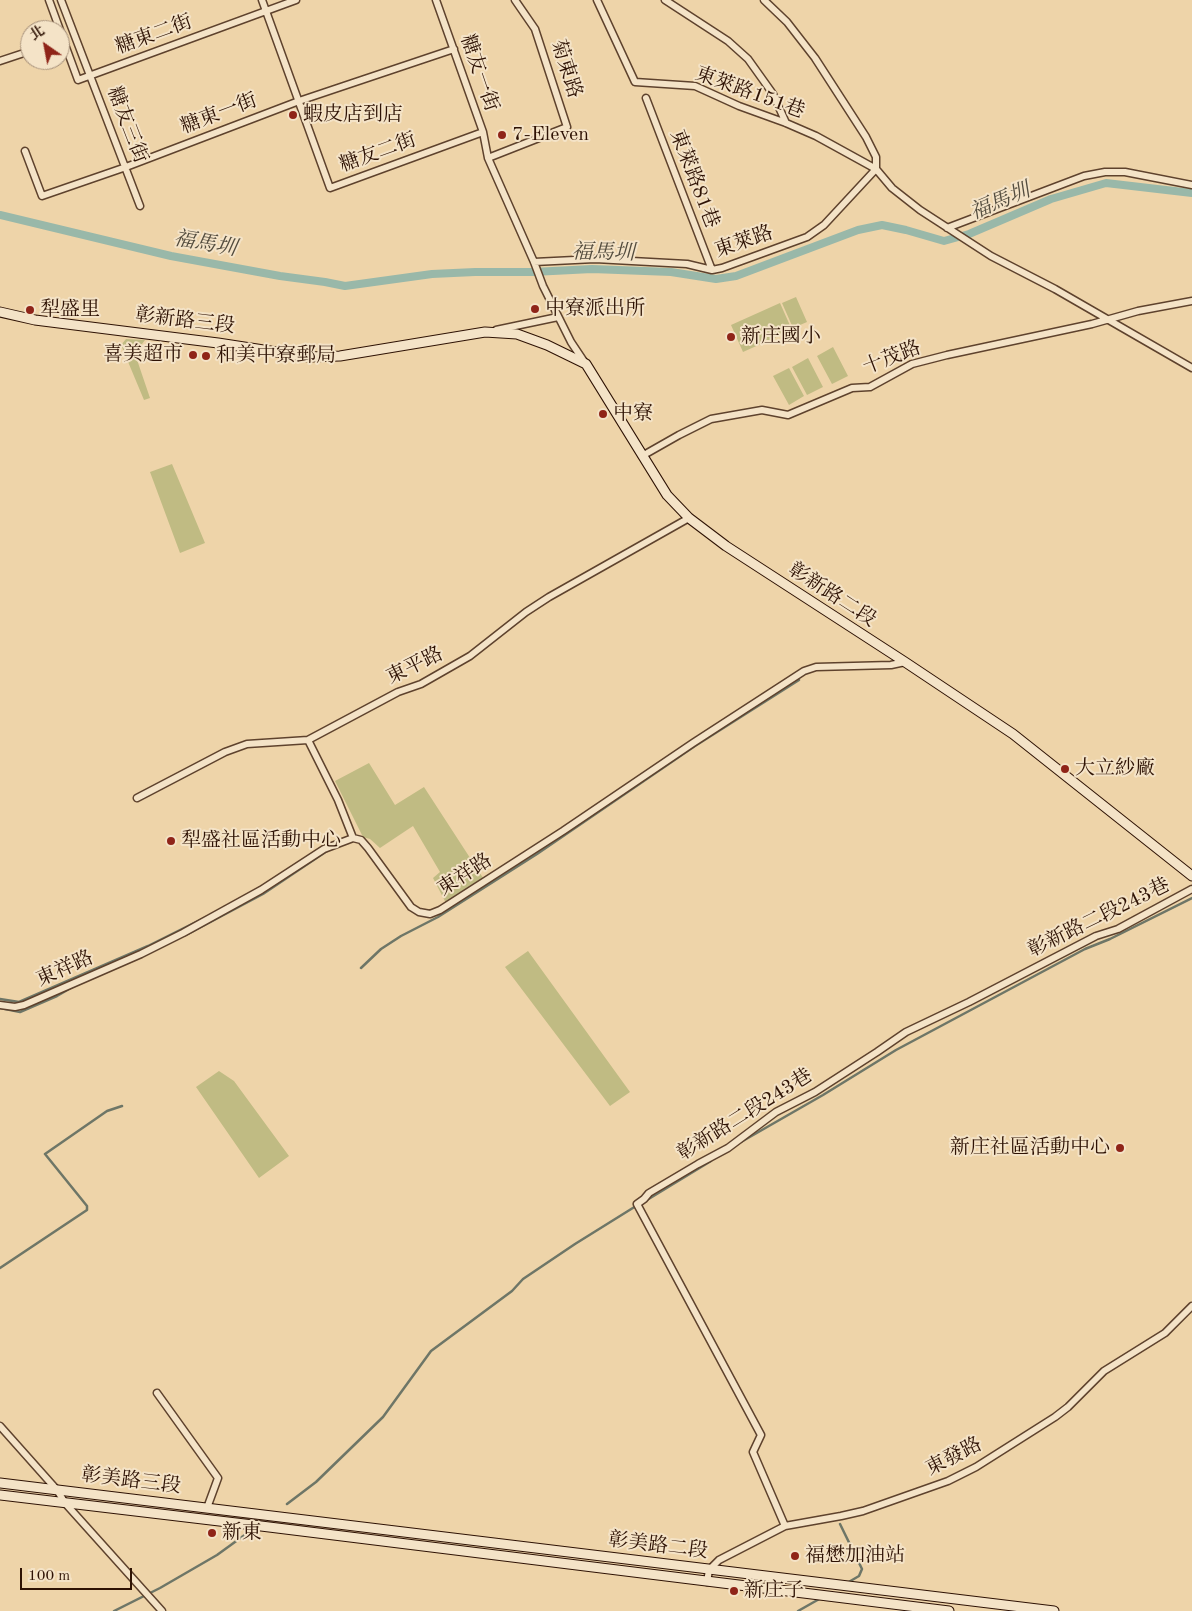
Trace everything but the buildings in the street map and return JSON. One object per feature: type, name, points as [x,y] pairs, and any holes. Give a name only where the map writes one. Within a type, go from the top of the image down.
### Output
[{"type":"main road","name":"彰新路三段","points":[[0,312],[35,320],[218,343],[309,357],[340,356],[485,332]]},
{"type":"main road","points":[[485,332],[517,334],[547,345],[586,364]]},
{"type":"main road","name":"彰新路二段","points":[[586,364],[667,495],[688,518],[726,546],[1013,734],[1192,876]]},
{"type":"main road","name":"彰美路三段","points":[[0,1483],[61,1496],[253,1525]]},
{"type":"main road","name":"彰美路三段","points":[[0,1495],[61,1496],[257,1514]]},
{"type":"main road","name":"彰美路二段","points":[[257,1514],[1054,1611]]},
{"type":"main road","name":"彰美路二段","points":[[253,1525],[949,1611]]},
{"type":"main road","points":[[484,1553],[486,1542]]},
{"type":"street","name":"糖友三街","points":[[49,0],[56,20]]},
{"type":"street","name":"糖友三街","points":[[61,0],[140,206]]},
{"type":"street","name":"糖友二街","points":[[262,0],[330,188],[483,132]]},
{"type":"street","name":"糖東二街","points":[[78,80],[296,0]]},
{"type":"street","name":"糖友一街","points":[[436,0],[483,132],[488,158]]},
{"type":"street","name":"菊東路","points":[[488,158],[567,127],[536,29],[515,0]]},
{"type":"street","name":"東萊路151巷","points":[[597,0],[635,82],[695,86],[739,106],[816,136],[876,168]]},
{"type":"street","points":[[665,0],[728,41],[748,59],[773,94],[786,123]]},
{"type":"street","points":[[764,0],[787,22],[825,72],[866,137],[876,157],[876,168],[892,188],[920,210],[991,256],[1055,288],[1192,368]]},
{"type":"street","name":"糖東一街","points":[[25,151],[42,196],[126,167],[299,101],[454,49]]},
{"type":"street","points":[[0,61],[20,54]]},
{"type":"street","name":"糖友三街","points":[[70,60],[78,80]]},
{"type":"street","name":"東萊路81巷","points":[[646,98],[712,270]]},
{"type":"street","points":[[488,158],[543,286],[571,342],[586,364]]},
{"type":"street","name":"東萊路","points":[[535,266],[604,259],[687,264],[712,270],[722,268],[807,237],[824,225],[876,168]]},
{"type":"street","points":[[947,228],[1084,176],[1105,172],[1125,172],[1192,185]]},
{"type":"street","name":"十茂路","points":[[642,456],[711,419],[762,410],[788,415],[852,388],[870,387],[912,364],[1107,320],[1138,311],[1192,301]]},
{"type":"street","points":[[485,332],[558,317]]},
{"type":"street","name":"東平路","points":[[137,798],[223,753],[247,744],[308,740],[398,692],[421,684],[470,656],[526,612],[549,597],[688,518]]},
{"type":"street","name":"東祥路","points":[[0,1005],[15,1007],[24,1005],[141,954],[261,890],[324,850],[353,838],[361,840],[368,848],[411,906],[420,912],[430,914],[440,910],[555,836],[693,743],[804,672],[816,667],[891,665],[904,662]]},
{"type":"street","points":[[308,740],[338,800],[353,838]]},
{"type":"street","name":"彰新路二段243巷","points":[[786,1526],[753,1452],[761,1435],[637,1204],[648,1193],[728,1148],[776,1112],[815,1092],[906,1032],[969,1002],[1096,936],[1118,929],[1192,889]]},
{"type":"street","name":"東發路","points":[[709,1570],[719,1560],[786,1526],[863,1511],[948,1481],[976,1466],[1055,1417],[1104,1371],[1165,1333],[1192,1306]]},
{"type":"street","points":[[157,1393],[218,1478],[207,1508]]},
{"type":"street","points":[[0,1426],[162,1611]]},
{"type":"street","points":[[707,1582],[709,1570]]},
{"type":"shaded area","points":[[796,297],[807,322],[793,328],[782,303]]},
{"type":"shaded area","points":[[780,303],[792,330],[743,352],[731,325]]},
{"type":"shaded area","points":[[126,339],[145,340],[142,344],[133,348],[150,398],[144,400],[121,345]]},
{"type":"shaded area","points":[[833,347],[848,376],[832,384],[817,356]]},
{"type":"shaded area","points":[[808,358],[823,387],[807,395],[792,367]]},
{"type":"shaded area","points":[[789,368],[804,396],[789,405],[773,376]]},
{"type":"shaded area","points":[[172,464],[205,543],[180,553],[150,472]]},
{"type":"shaded area","points":[[369,763],[395,805],[424,787],[487,884],[448,907],[433,878],[440,872],[413,826],[380,848],[370,839],[363,837],[335,781]]},
{"type":"shaded area","points":[[528,951],[630,1092],[610,1106],[505,967]]},
{"type":"shaded area","points":[[219,1071],[234,1081],[289,1156],[259,1178],[196,1087]]},
{"type":"waterway","name":"福馬圳","points":[[0,215],[171,256],[345,286],[432,274],[592,269],[671,272],[716,279],[736,276],[858,230],[882,225],[944,241],[969,234],[1051,199],[1106,183],[1192,193]]},
{"type":"waterway","points":[[361,968],[381,949],[401,936],[438,917],[537,854],[695,746],[799,680]]},
{"type":"waterway","points":[[186,935],[263,894],[330,849]]},
{"type":"waterway","points":[[741,1142],[896,1050],[1085,949],[1110,939],[1192,898]]},
{"type":"waterway","points":[[0,999],[19,1002],[148,946],[206,917]]},
{"type":"waterway","points":[[0,1008],[20,1012],[57,996],[76,985]]},
{"type":"waterway","points":[[0,1268],[87,1210],[87,1206],[45,1154],[107,1111],[122,1106]]},
{"type":"waterway","points":[[647,1200],[711,1161]]},
{"type":"waterway","points":[[287,1504],[316,1482],[383,1417],[431,1351],[512,1291],[523,1279],[636,1206]]},
{"type":"waterway","points":[[840,1524],[862,1569],[859,1576],[847,1583]]},
{"type":"waterway","points":[[114,1611],[160,1588],[217,1555],[246,1534]]},
{"type":"waterway","points":[[798,1611],[821,1598]]},
{"type":"place","name":"蝦皮店到店","points":[[293,115]]},
{"type":"place","name":"7-Eleven","points":[[502,135]]},
{"type":"place","name":"中寮派出所","points":[[535,309]]},
{"type":"place","name":"犁盛里","points":[[30,310]]},
{"type":"place","name":"新庄國小","points":[[731,337]]},
{"type":"place","name":"喜美超市","points":[[193,355]]},
{"type":"place","name":"和美中寮郵局","points":[[206,356]]},
{"type":"place","name":"中寮","points":[[603,414]]},
{"type":"place","name":"大立紗廠","points":[[1065,769]]},
{"type":"place","name":"犁盛社區活動中心","points":[[171,841]]},
{"type":"place","name":"新庄社區活動中心","points":[[1120,1148]]},
{"type":"place","name":"新東","points":[[212,1533]]},
{"type":"place","name":"福懋加油站","points":[[795,1556]]},
{"type":"place","name":"新庄子","points":[[734,1591]]}]
